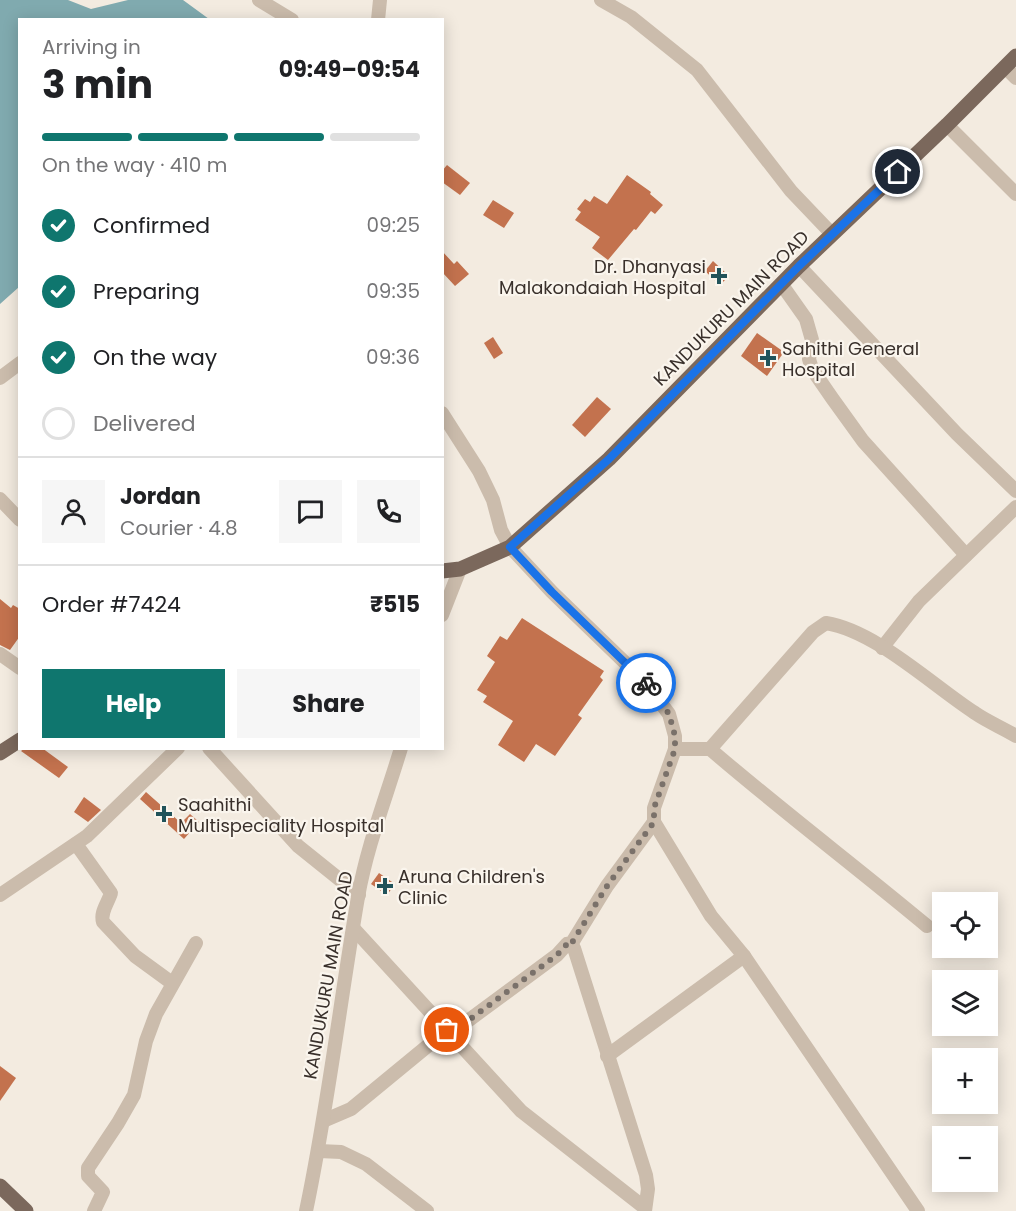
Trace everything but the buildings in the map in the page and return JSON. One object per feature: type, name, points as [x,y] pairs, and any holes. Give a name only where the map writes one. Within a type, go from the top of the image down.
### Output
[{"type":"main road","name":"KANDUKURU MAIN ROAD","points":[[444,571],[460,569],[510,547],[609,459],[799,266],[947,125],[1012,67]]},
{"type":"main road","points":[[0,753],[18,741]]},
{"type":"main road","points":[[0,1186],[26,1211]]},
{"type":"street","points":[[259,0],[289,18]]},
{"type":"street","points":[[378,18],[380,0]]},
{"type":"street","points":[[601,0],[631,17],[697,70],[791,191],[832,234]]},
{"type":"street","points":[[947,125],[1016,194]]},
{"type":"street","points":[[799,266],[957,434],[1016,491]]},
{"type":"street","points":[[782,285],[806,319],[812,340],[809,359],[812,369],[863,441],[966,555]]},
{"type":"street","points":[[0,378],[18,364]]},
{"type":"street","points":[[444,417],[479,471],[494,500],[501,530],[510,547],[552,592],[645,682],[669,714],[675,736],[675,749],[654,808],[654,822],[711,916],[744,956],[918,1211]]},
{"type":"street","points":[[0,500],[18,518]]},
{"type":"street","points":[[882,648],[919,602],[1016,507]]},
{"type":"street","points":[[444,610],[460,569]]},
{"type":"street","points":[[710,749],[818,627],[826,623],[838,625],[882,648],[976,714],[1016,736]]},
{"type":"street","points":[[0,654],[18,667]]},
{"type":"street","points":[[675,749],[710,749],[774,804],[855,866],[927,926]]},
{"type":"street","points":[[0,895],[76,844],[110,816],[176,750]]},
{"type":"street","points":[[211,750],[298,846],[359,895]]},
{"type":"street","name":"KANDUKURU MAIN ROAD","points":[[306,1211],[319,1151],[359,895],[374,834],[400,750]]},
{"type":"street","points":[[570,946],[607,886],[654,822]]},
{"type":"street","points":[[76,844],[111,892],[104,909],[103,922],[135,956],[172,984]]},
{"type":"street","points":[[323,1121],[351,1109],[449,1032],[557,955],[567,944],[574,948],[646,1175],[648,1189],[645,1209],[521,1111],[449,1032],[354,929]]},
{"type":"street","points":[[94,1211],[103,1192],[88,1176],[88,1168],[134,1095],[146,1041],[156,1014],[196,943]]},
{"type":"street","points":[[607,1056],[744,956]]},
{"type":"street","points":[[319,1151],[340,1152],[366,1164],[427,1211]]},
{"type":"water","points":[[0,0],[68,0],[91,9],[128,0],[183,0],[208,18],[18,18],[18,288],[0,304]]},
{"type":"way so far","points":[[447,1030],[450,1034],[557,955],[567,944],[570,946],[607,886],[654,822],[654,808],[675,749],[675,736],[669,714],[646,683]]},
{"type":"place","name":"Dr. Dhanyasi Malakondaiah Hospital","points":[[719,276]]},
{"type":"place","name":"Sahithi General Hospital","points":[[768,358]]},
{"type":"place","name":"Saahithi Multispeciality Hospital","points":[[164,814]]},
{"type":"place","name":"Aruna Children's Clinic","points":[[385,886]]},
{"type":"route","points":[[646,683],[552,592],[510,547],[609,459],[799,266],[898,172]]}]
